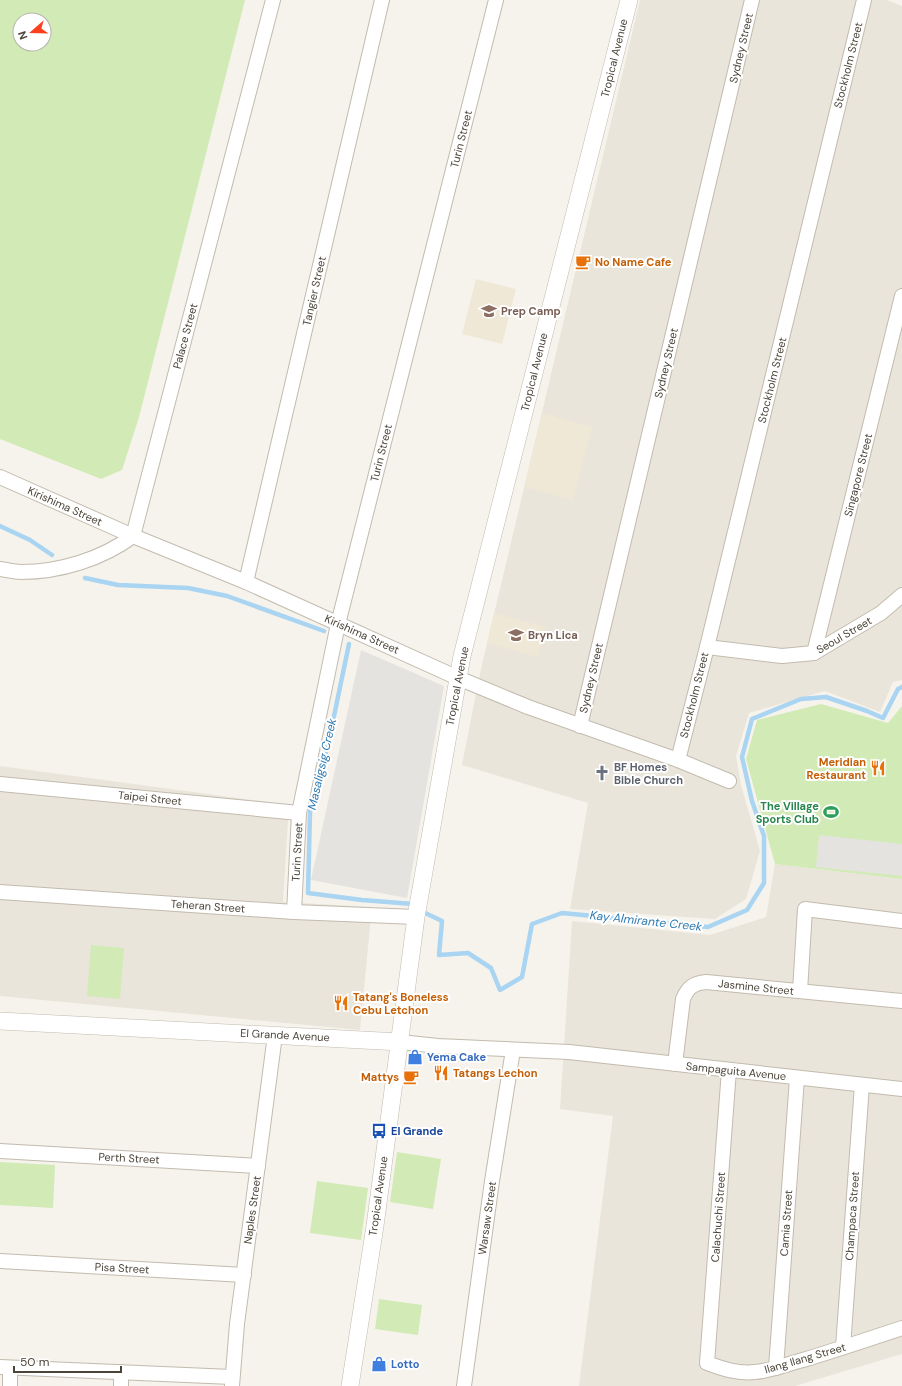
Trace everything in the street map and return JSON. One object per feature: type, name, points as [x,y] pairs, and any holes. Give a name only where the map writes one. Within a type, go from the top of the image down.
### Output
[{"type":"street","name":"Palace Street","points":[[133,536],[273,0]]},
{"type":"street","name":"Tangier Street","points":[[246,582],[382,0]]},
{"type":"street","name":"Turin Street","points":[[294,912],[299,813],[338,624],[496,0]]},
{"type":"street","name":"Tropical Avenue","points":[[350,1386],[375,1226],[416,917],[462,656],[629,0]]},
{"type":"street","name":"Sydney Street","points":[[580,726],[752,0]]},
{"type":"street","name":"Stockholm Street","points":[[678,760],[707,647],[864,0]]},
{"type":"street","name":"Singapore Street","points":[[814,653],[902,296]]},
{"type":"street","name":"Kirishima Street","points":[[0,477],[133,536],[246,582],[458,678],[528,707],[678,760],[729,781]]},
{"type":"street","points":[[0,569],[21,572],[47,570],[80,562],[104,554],[120,546],[133,536]]},
{"type":"street","name":"Seoul Street","points":[[707,647],[782,656],[814,653],[881,613],[902,595]]},
{"type":"street","name":"Taipei Street","points":[[0,784],[299,813]]},
{"type":"street","name":"Teheran Street","points":[[0,892],[294,912],[416,917]]},
{"type":"street","points":[[800,991],[805,909],[902,921]]},
{"type":"street","name":"Jasmine Street","points":[[674,1064],[683,999],[686,991],[698,982],[902,1001]]},
{"type":"street","name":"El Grande Avenue","points":[[0,1021],[569,1052]]},
{"type":"street","name":"Naples Street","points":[[232,1382],[244,1275],[275,1035]]},
{"type":"street","name":"Warsaw Street","points":[[464,1386],[492,1181],[513,1050]]},
{"type":"street","name":"Sampaguita Avenue","points":[[569,1052],[902,1089]]},
{"type":"street","name":"Calachuchi Street","points":[[707,1363],[729,1070]]},
{"type":"street","name":"Camia Street","points":[[776,1368],[797,1078]]},
{"type":"street","name":"Champaca Street","points":[[843,1347],[862,1085]]},
{"type":"street","name":"Perth Street","points":[[0,1151],[258,1166]]},
{"type":"street","name":"Pisa Street","points":[[0,1261],[244,1275]]},
{"type":"street","name":"Ilang Ilang Street","points":[[707,1363],[723,1369],[738,1372],[755,1372],[776,1368],[902,1328]]},
{"type":"street","points":[[10,1386],[5,1368],[121,1372],[232,1382]]},
{"type":"street","points":[[121,1372],[121,1386]]},
{"type":"shaded area","points":[[640,0],[887,0],[902,6],[902,680],[893,682],[880,712],[825,691],[749,713],[736,756],[741,785],[760,851],[746,899],[715,919],[570,909],[588,803],[462,765],[480,673]]},
{"type":"shaded area","name":"Prep Camp","points":[[476,279],[516,289],[502,344],[462,334]]},
{"type":"shaded area","points":[[542,413],[592,427],[573,500],[524,487]]},
{"type":"shaded area","name":"Bryn Lica","points":[[494,613],[545,627],[538,657],[487,643]]},
{"type":"shaded area","points":[[361,650],[444,686],[407,898],[311,880]]},
{"type":"shaded area","points":[[0,766],[289,805],[283,902],[372,907],[360,1030],[0,996]]},
{"type":"shaded area","points":[[819,835],[902,844],[902,876],[816,867]]},
{"type":"shaded area","points":[[775,864],[902,879],[902,1354],[795,1386],[579,1386],[613,1116],[560,1109],[572,921],[710,935],[766,917]]},
{"type":"green space","points":[[0,0],[245,0],[139,417],[122,470],[101,479],[0,439]]},
{"type":"green space","name":"The Village Sports Club","points":[[821,704],[888,723],[902,706],[902,879],[775,864],[746,759],[757,720]]},
{"type":"green space","points":[[91,945],[124,948],[120,999],[87,996]]},
{"type":"green space","points":[[397,1152],[441,1159],[433,1209],[390,1202]]},
{"type":"green space","points":[[0,1162],[55,1165],[53,1208],[0,1205]]},
{"type":"green space","points":[[317,1181],[368,1188],[361,1240],[310,1233]]},
{"type":"green space","points":[[379,1299],[422,1305],[418,1335],[375,1329]]},
{"type":"waterway","name":"Masaligsig Creek","points":[[0,526],[30,540],[52,555]]},
{"type":"waterway","name":"Masaligsig Creek","points":[[85,578],[118,585],[188,588],[227,596],[324,631]]},
{"type":"waterway","name":"Masaligsig Creek","points":[[349,644],[329,740],[310,812],[308,893],[414,905]]},
{"type":"waterway","name":"Kay Almirante Creek","points":[[421,911],[442,921],[439,955],[468,953],[491,968],[500,990],[522,977],[532,924],[562,913],[708,927],[747,910],[764,883],[764,836],[752,801],[742,757],[752,719],[801,699],[826,697],[883,718],[898,689],[902,687]]},
{"type":"place","name":"No Name Cafe","points":[[583,262]]},
{"type":"place","name":"Prep Camp","points":[[489,311]]},
{"type":"place","name":"Bryn Lica","points":[[516,635]]},
{"type":"place","name":"Meridian Restaurant","points":[[878,768]]},
{"type":"place","name":"BF Homes Bible Church","points":[[602,773]]},
{"type":"place","name":"The Village Sports Club","points":[[831,812]]},
{"type":"place","name":"Tatang's Boneless Cebu Letchon","points":[[341,1003]]},
{"type":"place","name":"Yema Cake","points":[[415,1057]]},
{"type":"place","name":"Tatangs Lechon","points":[[441,1073]]},
{"type":"place","name":"Mattys","points":[[411,1077]]},
{"type":"place","name":"El Grande","points":[[379,1131]]},
{"type":"place","name":"Lotto","points":[[379,1364]]}]
